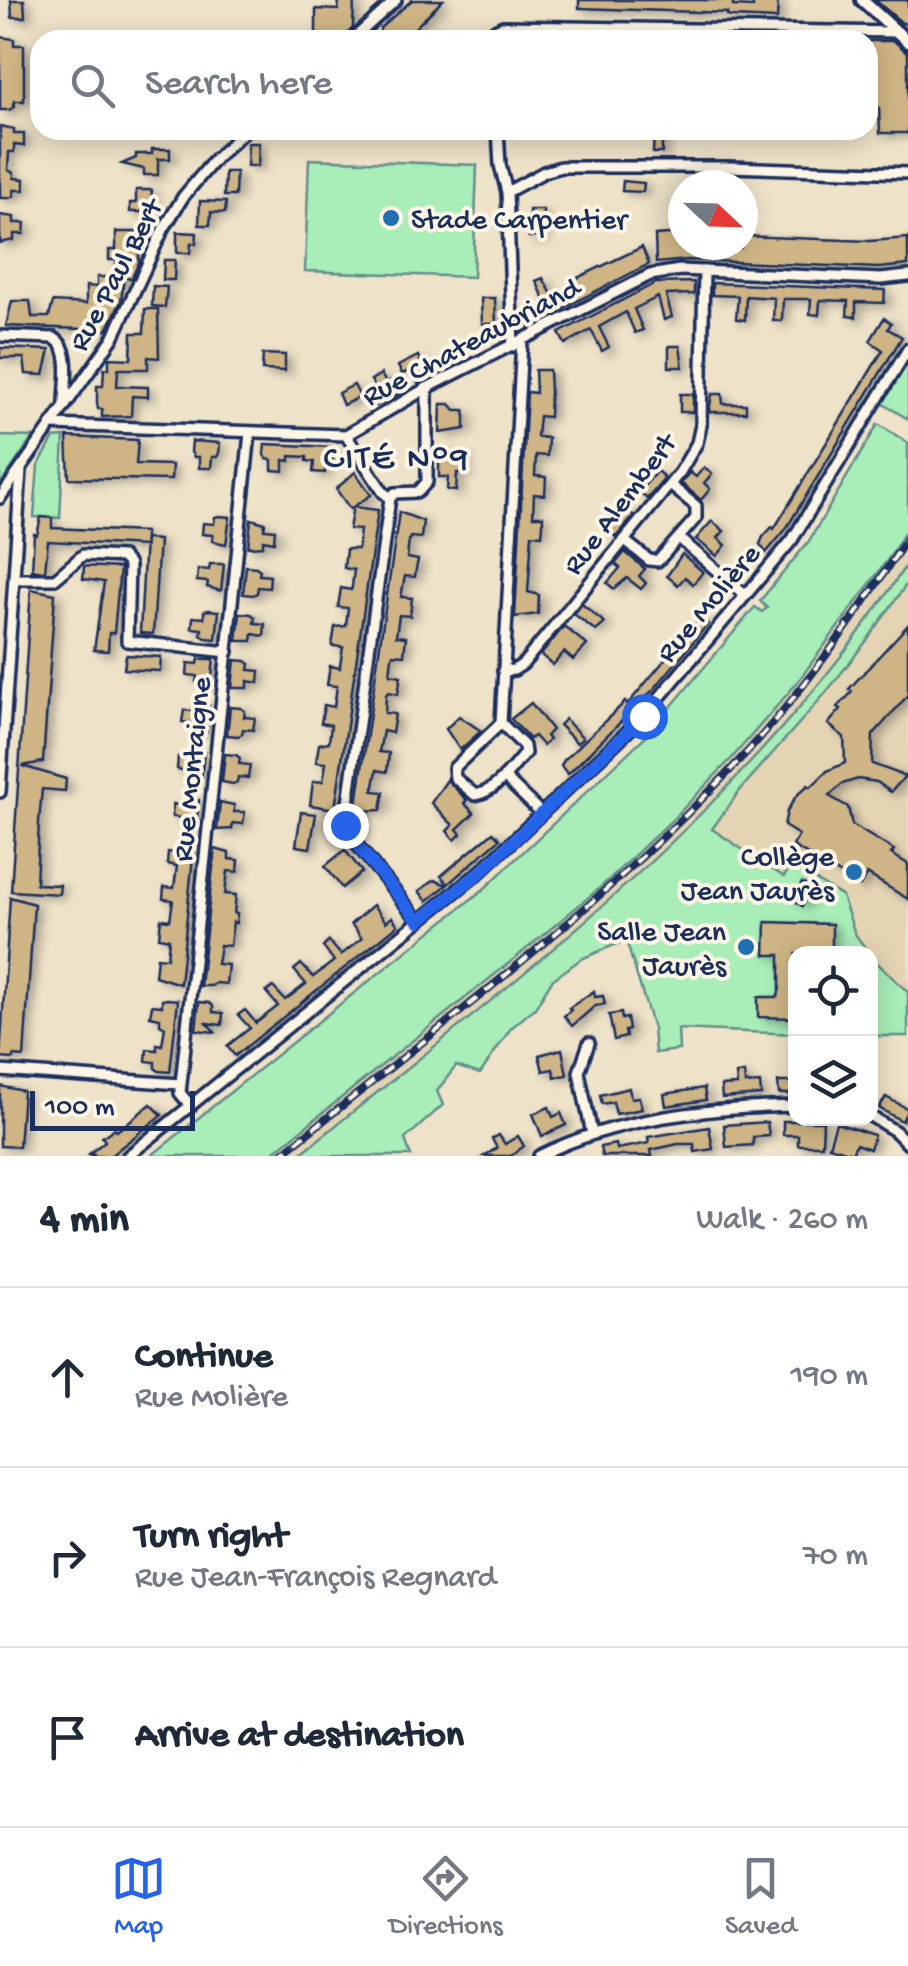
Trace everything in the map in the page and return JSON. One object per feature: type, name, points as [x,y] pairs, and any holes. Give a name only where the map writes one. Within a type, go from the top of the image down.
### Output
[{"type":"street","points":[[363,30],[396,0]]},
{"type":"street","points":[[862,0],[908,42]]},
{"type":"street","points":[[494,30],[503,26],[613,30]]},
{"type":"street","points":[[878,32],[898,32]]},
{"type":"street","name":"Rue Paul Bert","points":[[0,498],[121,325],[150,256],[176,209],[206,169],[236,140]]},
{"type":"street","points":[[499,140],[500,165],[508,192],[517,344],[501,723],[454,768],[455,778],[475,795],[483,794],[504,777],[525,753],[524,746],[501,723]]},
{"type":"street","points":[[508,192],[561,167],[728,166],[908,173]]},
{"type":"street","name":"Rue Chateaubriand","points":[[51,425],[346,435],[427,388],[650,275],[680,270],[881,279],[908,276]]},
{"type":"street","name":"Rue Alembert","points":[[503,671],[523,664],[691,456],[700,434],[704,271]]},
{"type":"street","points":[[0,336],[54,338],[60,342],[66,353],[65,406]]},
{"type":"street","name":"Rue Molière","points":[[128,1156],[482,871],[654,706],[799,530],[908,349]]},
{"type":"street","points":[[419,921],[345,825],[390,498],[395,493],[418,492],[427,482],[427,388]]},
{"type":"street","name":"Rue Montaigne","points":[[180,1084],[250,434]]},
{"type":"street","points":[[346,435],[382,492],[390,498]]},
{"type":"street","points":[[0,792],[22,468]]},
{"type":"street","points":[[625,541],[655,562],[661,560],[696,518],[696,506],[670,485]]},
{"type":"street","points":[[678,538],[745,594]]},
{"type":"street","points":[[14,579],[56,579],[83,556],[122,557],[129,566],[127,641],[228,652]]},
{"type":"street","points":[[504,777],[541,813]]},
{"type":"street","points":[[589,1042],[580,1072],[592,1134]]},
{"type":"street","points":[[0,1071],[180,1084],[180,1093],[191,1106]]},
{"type":"street","points":[[539,1156],[592,1134],[715,1111],[788,1106]]},
{"type":"street","points":[[878,1121],[908,1144]]},
{"type":"shaded area","points":[[908,527],[908,562],[853,641],[792,718],[663,854],[576,931],[298,1156],[269,1156],[602,886],[672,820],[796,684],[842,625]]},
{"type":"shaded area","name":"Collège Jean Jaurès","points":[[908,582],[908,992],[878,966],[878,946],[863,946],[855,934],[842,895],[791,867],[784,877],[712,830],[741,789],[824,695]]},
{"type":"green space","name":"Stade Carpentier","points":[[309,159],[477,165],[473,277],[305,271]]},
{"type":"green space","points":[[905,365],[908,367],[908,419],[882,403]]},
{"type":"green space","points":[[878,424],[908,443],[908,527],[796,684],[672,820],[602,886],[269,1156],[151,1156],[485,888],[649,733],[755,607],[762,612],[767,608],[760,601],[809,541]]},
{"type":"green space","points":[[0,436],[33,437],[0,485]]},
{"type":"green space","points":[[64,437],[60,518],[34,517],[38,466],[54,438]]},
{"type":"green space","points":[[908,562],[908,582],[868,639],[712,829],[784,877],[791,866],[842,896],[855,934],[864,946],[788,946],[788,1034],[678,1029],[679,1050],[655,1053],[653,1028],[626,940],[581,959],[552,980],[535,1008],[511,1028],[480,1074],[456,1066],[437,1091],[443,1105],[405,1139],[411,1156],[298,1156],[547,954],[627,883],[777,733],[846,650]]},
{"type":"green space","points":[[878,964],[908,992],[908,1036],[878,1036]]},
{"type":"building","points":[[11,0],[24,0],[25,17],[12,17]]},
{"type":"building","points":[[339,0],[354,0],[351,30],[316,30],[316,9],[338,10]]},
{"type":"building","points":[[412,0],[443,0],[413,30],[380,28]]},
{"type":"building","points":[[579,0],[733,0],[733,6],[753,7],[753,0],[778,0],[777,19],[732,17],[727,13],[579,8]]},
{"type":"building","points":[[875,0],[908,0],[908,24],[902,23]]},
{"type":"building","points":[[0,37],[14,39],[14,45],[24,45],[24,101],[14,101],[9,110],[0,110]]},
{"type":"building","points":[[878,41],[894,41],[908,53],[908,133],[880,133]]},
{"type":"building","points":[[0,126],[14,129],[14,134],[24,134],[24,146],[14,145],[14,152],[9,152],[8,170],[14,178],[24,179],[24,190],[14,190],[14,196],[9,198],[0,198]]},
{"type":"building","points":[[654,140],[662,140],[662,153],[653,153]]},
{"type":"building","points":[[248,143],[259,143],[258,166],[247,166]]},
{"type":"building","points":[[152,149],[170,149],[170,159],[158,159],[158,175],[144,175],[144,169],[122,164],[136,158],[136,154],[152,154]]},
{"type":"building","points":[[225,172],[236,172],[235,196],[224,196]]},
{"type":"building","points":[[623,181],[644,183],[643,192],[622,191]]},
{"type":"building","points":[[136,190],[152,190],[150,212],[130,212],[130,203],[136,203]]},
{"type":"building","points":[[200,201],[226,202],[225,213],[211,212],[210,225],[199,225]]},
{"type":"building","points":[[529,210],[543,210],[543,237],[529,237]]},
{"type":"building","points":[[0,215],[14,217],[14,223],[25,223],[24,234],[14,234],[14,240],[0,243]]},
{"type":"building","points":[[116,232],[148,232],[147,240],[139,240],[139,262],[132,278],[124,278],[121,301],[107,330],[6,326],[12,301],[30,301],[32,317],[49,317],[53,302],[86,304],[86,286],[97,287],[97,277],[113,277],[117,260],[109,260],[109,250],[116,250]]},
{"type":"building","points":[[177,232],[197,233],[190,253],[177,253]]},
{"type":"building","points":[[668,234],[668,260],[687,260],[656,263],[655,235]]},
{"type":"building","points":[[758,237],[870,241],[908,238],[908,265],[879,268],[687,260],[758,260]]},
{"type":"building","points":[[642,247],[649,264],[528,326],[523,317],[550,303],[543,303],[546,302],[536,281],[543,278],[554,298],[578,285],[575,279]]},
{"type":"building","points":[[164,260],[175,260],[174,280],[163,280]]},
{"type":"building","points":[[694,282],[694,294],[666,295],[672,317],[664,320],[658,297],[634,309],[643,330],[635,333],[626,312],[599,327],[609,347],[602,351],[591,330],[565,344],[559,333],[656,283]]},
{"type":"building","points":[[712,283],[885,290],[884,303],[856,302],[856,317],[847,316],[848,301],[820,300],[819,315],[810,314],[811,299],[783,299],[782,321],[773,321],[774,298],[746,296],[745,320],[736,319],[738,296],[712,295]]},
{"type":"building","points":[[153,286],[167,287],[165,307],[152,306]]},
{"type":"building","points":[[481,298],[495,298],[496,324],[482,324]]},
{"type":"building","points":[[145,309],[158,309],[159,358],[148,357],[148,369],[118,369],[117,386],[148,387],[148,397],[132,396],[131,416],[102,417],[97,386],[103,386],[104,368],[109,369],[109,358],[131,359],[132,333],[144,333]]},
{"type":"building","points":[[884,318],[891,323],[888,329],[902,337],[786,529],[766,553],[760,544],[763,537],[774,529],[883,350],[870,341]]},
{"type":"building","points":[[669,346],[680,346],[683,367],[669,367]]},
{"type":"building","points":[[0,348],[50,350],[44,375],[26,374],[24,358],[0,358]]},
{"type":"building","points":[[263,354],[285,355],[285,371],[262,370]]},
{"type":"building","points":[[418,356],[423,367],[446,357],[451,366],[418,383],[411,370],[402,374],[398,366]]},
{"type":"building","points":[[535,370],[549,370],[550,392],[549,417],[539,416],[537,437],[548,438],[547,456],[536,455],[535,476],[546,477],[545,495],[534,494],[533,516],[543,516],[543,525],[542,535],[532,534],[528,592],[539,595],[538,614],[515,617],[527,392],[536,393]]},
{"type":"building","points":[[381,374],[386,383],[393,379],[400,393],[375,406],[368,392],[375,388],[371,380]]},
{"type":"building","points":[[354,385],[360,397],[343,405],[338,393]]},
{"type":"building","points":[[680,394],[693,394],[693,412],[680,412]]},
{"type":"building","points":[[712,394],[722,394],[723,404],[746,404],[746,412],[709,412]]},
{"type":"building","points":[[441,404],[465,410],[465,429],[440,433]]},
{"type":"building","points":[[67,437],[138,440],[136,464],[172,465],[171,480],[69,478]]},
{"type":"building","points":[[192,441],[220,443],[211,468],[199,468],[199,457],[191,452]]},
{"type":"building","points":[[265,444],[333,447],[333,457],[331,464],[325,456],[325,473],[313,472],[314,462],[307,461],[307,457],[290,456],[290,461],[284,460],[284,471],[272,470],[272,460],[264,455]]},
{"type":"building","points":[[439,449],[464,455],[464,473],[457,473],[456,491],[447,490],[448,477],[439,477]]},
{"type":"building","points":[[704,467],[712,474],[704,483],[710,489],[701,500],[681,483],[690,472],[696,477]]},
{"type":"building","points":[[657,471],[665,478],[647,499],[639,492]]},
{"type":"building","points":[[355,472],[371,495],[350,509],[336,489]]},
{"type":"building","points":[[353,507],[378,510],[335,809],[310,805],[313,782],[323,781],[326,763],[316,762],[319,744],[329,742],[331,725],[321,723],[324,705],[334,707],[337,686],[327,685],[330,666],[340,668],[343,647],[332,646],[335,627],[346,626],[348,608],[338,607],[341,588],[352,587],[354,570],[344,568],[346,549],[358,549],[360,530],[349,529]]},
{"type":"building","points":[[625,508],[634,516],[616,537],[607,530]]},
{"type":"building","points":[[399,512],[423,521],[421,538],[409,540],[407,558],[418,560],[415,577],[405,576],[401,597],[412,598],[410,616],[399,615],[396,636],[406,637],[404,655],[392,657],[390,674],[401,676],[398,694],[386,695],[385,713],[395,714],[392,733],[383,731],[379,752],[389,753],[387,772],[377,770],[373,791],[384,792],[381,810],[356,811]]},
{"type":"building","points":[[219,516],[230,517],[226,544],[212,541],[213,535],[202,534],[203,523],[214,524]]},
{"type":"building","points":[[41,517],[52,518],[52,528],[145,532],[145,546],[48,541],[45,571],[32,570],[34,534],[37,535]]},
{"type":"building","points":[[251,519],[265,523],[264,529],[275,530],[274,542],[263,540],[263,546],[248,547]]},
{"type":"building","points":[[712,521],[724,531],[718,538],[726,545],[717,556],[696,539]]},
{"type":"building","points":[[145,539],[159,540],[153,634],[140,633]]},
{"type":"building","points":[[625,552],[645,569],[639,576],[646,583],[641,589],[627,578],[614,589],[607,583],[620,568],[615,564]]},
{"type":"building","points":[[682,554],[703,572],[693,584],[685,577],[678,585],[667,576]]},
{"type":"building","points":[[210,564],[224,564],[221,591],[207,587],[208,582],[197,581],[198,569],[209,570]]},
{"type":"building","points":[[84,566],[120,568],[114,633],[109,633],[108,651],[94,650],[104,582],[83,579]]},
{"type":"building","points":[[246,566],[256,567],[259,575],[270,576],[269,588],[258,587],[253,595],[243,594]]},
{"type":"building","points":[[31,589],[55,594],[43,762],[22,766],[66,779],[65,791],[42,789],[39,822],[36,884],[60,885],[59,894],[11,891]]},
{"type":"building","points":[[582,604],[605,623],[596,631],[574,614]]},
{"type":"building","points":[[204,611],[219,611],[216,639],[201,635],[202,629],[192,628],[193,617],[204,618]]},
{"type":"building","points":[[240,613],[251,614],[254,623],[265,624],[264,636],[253,634],[252,641],[237,641]]},
{"type":"building","points":[[700,618],[708,624],[654,689],[568,774],[561,766],[564,760],[625,702],[627,705]]},
{"type":"building","points":[[908,625],[908,695],[873,735],[872,764],[905,776],[891,792],[877,782],[858,779],[842,784],[829,796],[848,807],[852,825],[894,850],[891,854],[908,864],[908,899],[867,874],[860,886],[793,846],[799,835],[784,826],[796,796],[827,771],[845,763],[844,737],[828,724],[852,692],[849,689]]},
{"type":"building","points":[[564,626],[587,645],[573,660],[564,652],[553,665],[541,655]]},
{"type":"building","points":[[126,655],[161,657],[160,671],[124,669]]},
{"type":"building","points":[[199,659],[214,659],[211,685],[187,675],[188,663],[198,664]]},
{"type":"building","points":[[235,660],[246,661],[249,670],[260,671],[259,683],[248,681],[248,688],[232,688]]},
{"type":"building","points":[[531,703],[552,730],[543,746],[534,736],[530,739],[511,719]]},
{"type":"building","points":[[199,704],[209,705],[206,732],[182,722],[184,710],[193,711]]},
{"type":"building","points":[[230,707],[241,708],[244,717],[255,718],[253,730],[243,729],[238,736],[227,735]]},
{"type":"building","points":[[459,716],[481,731],[460,750],[446,729]]},
{"type":"building","points":[[565,719],[583,738],[577,743],[559,725]]},
{"type":"building","points":[[189,752],[204,752],[201,780],[177,769],[178,757],[188,759]]},
{"type":"building","points":[[225,754],[236,755],[239,764],[250,765],[248,778],[238,777],[233,784],[222,782]]},
{"type":"building","points":[[447,780],[474,813],[457,829],[461,834],[455,840],[447,831],[453,825],[431,803]]},
{"type":"building","points":[[184,800],[199,800],[196,827],[172,817],[173,804],[183,806]]},
{"type":"building","points":[[220,802],[234,805],[234,812],[245,812],[243,824],[233,823],[232,829],[217,830]]},
{"type":"building","points":[[301,812],[316,814],[310,848],[296,846]]},
{"type":"building","points":[[493,832],[500,839],[448,884],[441,876]]},
{"type":"building","points":[[184,846],[194,847],[180,984],[155,976],[157,957],[167,958],[169,939],[159,937],[161,919],[170,920],[173,900],[163,899],[164,887],[174,888],[177,866],[167,864],[168,852],[178,853]]},
{"type":"building","points":[[215,849],[229,853],[229,859],[239,860],[238,872],[228,871],[225,894],[236,895],[237,914],[230,946],[220,945],[217,964],[228,965],[226,984],[200,986]]},
{"type":"building","points":[[345,850],[362,872],[342,888],[325,866]]},
{"type":"building","points":[[434,880],[447,885],[427,901],[419,891]]},
{"type":"building","points":[[802,883],[813,889],[802,906],[792,899]]},
{"type":"building","points":[[10,897],[34,904],[24,1057],[14,1059],[0,1058]]},
{"type":"building","points":[[373,905],[386,922],[392,917],[398,925],[235,1056],[227,1046],[250,1028],[238,1015],[245,1010],[256,1023],[278,1006],[266,992],[273,987],[285,1000],[306,984],[294,970],[301,964],[313,977],[334,961],[323,947],[329,941],[341,955],[362,938],[351,924]]},
{"type":"building","points":[[766,922],[832,924],[832,946],[788,946],[788,1018],[758,1017],[758,997],[778,997],[780,987],[780,955],[765,955]]},
{"type":"building","points":[[594,991],[595,997],[603,996],[605,1004],[595,1006],[572,1026],[564,1016],[569,1008]]},
{"type":"building","points":[[162,1000],[178,1000],[170,1072],[159,1071],[155,1062],[146,1061],[147,1049],[157,1050],[157,1044],[162,1045],[165,1027],[160,1018],[150,1016],[152,1005],[162,1006]]},
{"type":"building","points":[[199,1002],[209,1003],[213,1012],[223,1013],[222,1025],[207,1023],[215,1032],[196,1030]]},
{"type":"building","points":[[621,1013],[622,1019],[627,1018],[629,1030],[625,1031],[626,1037],[614,1040],[609,1015]]},
{"type":"building","points":[[562,1049],[567,1075],[555,1077],[553,1069],[543,1071],[539,1055]]},
{"type":"building","points":[[744,1073],[745,1084],[760,1083],[761,1095],[722,1098],[721,1086],[737,1085],[736,1074]]},
{"type":"building","points":[[778,1082],[788,1082],[788,1094],[779,1094]]},
{"type":"building","points":[[0,1086],[23,1091],[19,1147],[0,1146]]},
{"type":"building","points":[[629,1088],[631,1098],[639,1097],[642,1109],[616,1114],[613,1102],[602,1104],[600,1095]]},
{"type":"building","points":[[704,1088],[706,1100],[666,1106],[664,1094]]},
{"type":"building","points":[[886,1097],[908,1109],[902,1121],[879,1108]]},
{"type":"building","points":[[151,1104],[162,1115],[110,1156],[89,1154],[105,1141],[102,1137],[115,1128],[117,1131]]},
{"type":"building","points":[[549,1107],[553,1117],[561,1113],[566,1125],[542,1136],[533,1114]]},
{"type":"building","points":[[783,1121],[788,1121],[788,1126],[823,1126],[822,1145],[798,1145],[798,1135],[783,1135]]},
{"type":"building","points":[[767,1122],[769,1136],[753,1137],[753,1145],[726,1147],[724,1125]]},
{"type":"building","points":[[835,1126],[874,1135],[870,1149],[856,1144],[852,1153],[829,1146]]},
{"type":"building","points":[[709,1127],[713,1149],[695,1152],[694,1144],[678,1144],[651,1150],[652,1156],[602,1156],[600,1147],[616,1144],[617,1149],[649,1143],[648,1137]]},
{"type":"building","points":[[499,1135],[505,1144],[518,1136],[524,1146],[511,1156],[484,1156],[497,1148],[492,1139]]},
{"type":"railway","points":[[279,1156],[581,912],[695,806],[792,700],[908,537]]},
{"type":"place","name":"Stade Carpentier","points":[[391,218]]},
{"type":"place","name":"Collège Jean Jaurès","points":[[854,872]]},
{"type":"place","name":"Salle Jean Jaurès","points":[[746,947]]},
{"type":"district","name":"CITÉ N°9","points":[[397,455]]},
{"type":"route","points":[[345,825],[419,921],[482,871],[644,716]]}]
